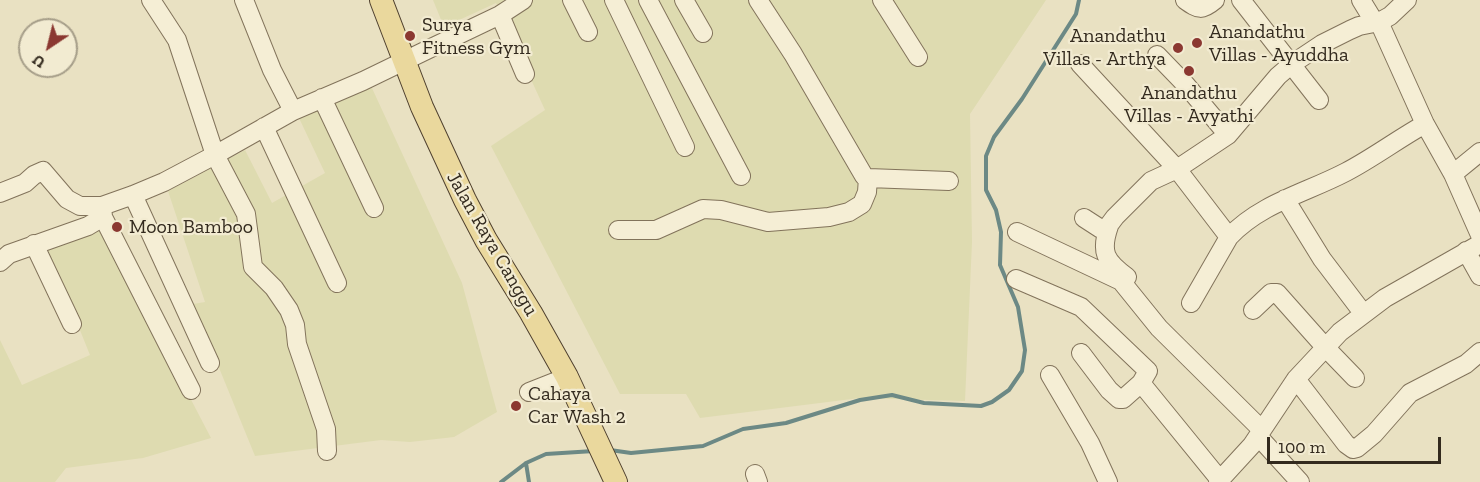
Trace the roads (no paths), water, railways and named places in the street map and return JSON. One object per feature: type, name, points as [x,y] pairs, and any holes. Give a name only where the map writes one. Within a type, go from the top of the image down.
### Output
[{"type":"main road","name":"Jalan Raya Canggu","points":[[381,0],[403,62],[442,153],[492,250],[567,377],[616,482]]},
{"type":"street","points":[[151,0],[177,40],[215,155],[246,213],[253,267],[274,288],[289,310],[295,325],[297,344],[326,429],[327,451]]},
{"type":"street","points":[[244,0],[272,70],[292,111]]},
{"type":"street","points":[[0,262],[9,254],[88,226],[102,211],[164,182],[292,111],[403,62],[500,15],[523,0]]},
{"type":"street","points":[[572,0],[588,32]]},
{"type":"street","points":[[614,0],[685,147]]},
{"type":"street","points":[[648,0],[741,176]]},
{"type":"street","points":[[684,0],[703,33]]},
{"type":"street","points":[[758,0],[793,54],[861,173],[868,178],[949,181]]},
{"type":"street","points":[[882,0],[918,57]]},
{"type":"street","points":[[1185,0],[1205,8],[1215,0]]},
{"type":"street","points":[[1241,0],[1319,100]]},
{"type":"street","points":[[1361,0],[1377,23],[1425,124],[1453,174],[1480,235]]},
{"type":"street","points":[[1084,218],[1104,230],[1151,181],[1177,169],[1228,135],[1278,76],[1292,64],[1322,44],[1350,30],[1377,23],[1407,0]]},
{"type":"street","points":[[500,15],[525,74]]},
{"type":"street","points":[[1157,55],[1228,135]]},
{"type":"street","points":[[1080,64],[1177,169],[1229,237]]},
{"type":"street","points":[[322,98],[374,208]]},
{"type":"street","points":[[1191,303],[1229,237],[1256,214],[1285,198],[1346,172],[1425,124]]},
{"type":"street","points":[[264,127],[337,283]]},
{"type":"street","points":[[1453,174],[1480,152]]},
{"type":"street","points":[[0,193],[25,183],[43,171],[73,204],[102,211]]},
{"type":"street","points":[[618,230],[656,230],[703,209],[729,212],[768,222],[829,218],[849,212],[862,204],[867,192],[868,178]]},
{"type":"street","points":[[133,195],[210,363]]},
{"type":"street","points":[[1285,198],[1322,259],[1363,313]]},
{"type":"street","points":[[102,211],[191,390]]},
{"type":"street","points":[[1109,226],[1105,242],[1108,261],[1139,286]]},
{"type":"street","points":[[1017,232],[1121,281],[1159,328],[1260,433],[1300,482]]},
{"type":"street","points":[[34,244],[72,324]]},
{"type":"street","points":[[1141,383],[1225,479],[1260,433],[1296,379],[1325,347],[1363,313],[1473,248],[1480,276]]},
{"type":"street","points":[[1016,279],[1081,307],[1148,371],[1141,383],[1123,399],[1119,399],[1109,390],[1081,353]]},
{"type":"street","points":[[1253,310],[1271,293],[1277,293],[1355,378]]},
{"type":"street","points":[[1296,379],[1346,444],[1353,449],[1374,434],[1410,393],[1466,364],[1480,352]]},
{"type":"street","points":[[1050,375],[1090,442],[1108,482]]},
{"type":"street","points":[[529,392],[567,377]]},
{"type":"waterway","points":[[610,450],[631,453],[703,446],[743,429],[786,423],[860,400],[892,395],[924,403],[981,406],[992,402],[1009,390],[1022,371],[1025,350],[1018,307],[1000,265],[1001,232],[996,210],[986,190],[986,156],[994,137],[1022,99],[1076,14],[1079,0]]},
{"type":"waterway","points":[[501,482],[526,463],[546,454],[594,451]]},
{"type":"waterway","points":[[526,463],[529,482]]},
{"type":"place","name":"Surya Fitness Gym","points":[[410,36]]},
{"type":"place","name":"Anandathu Villas - Ayuddha","points":[[1197,43]]},
{"type":"place","name":"Anandathu Villas - Arthya","points":[[1178,48]]},
{"type":"place","name":"Anandathu Villas - Avyathi","points":[[1189,71]]},
{"type":"place","name":"Moon Bamboo","points":[[117,227]]},
{"type":"place","name":"Cahaya Car Wash 2","points":[[516,406]]}]
